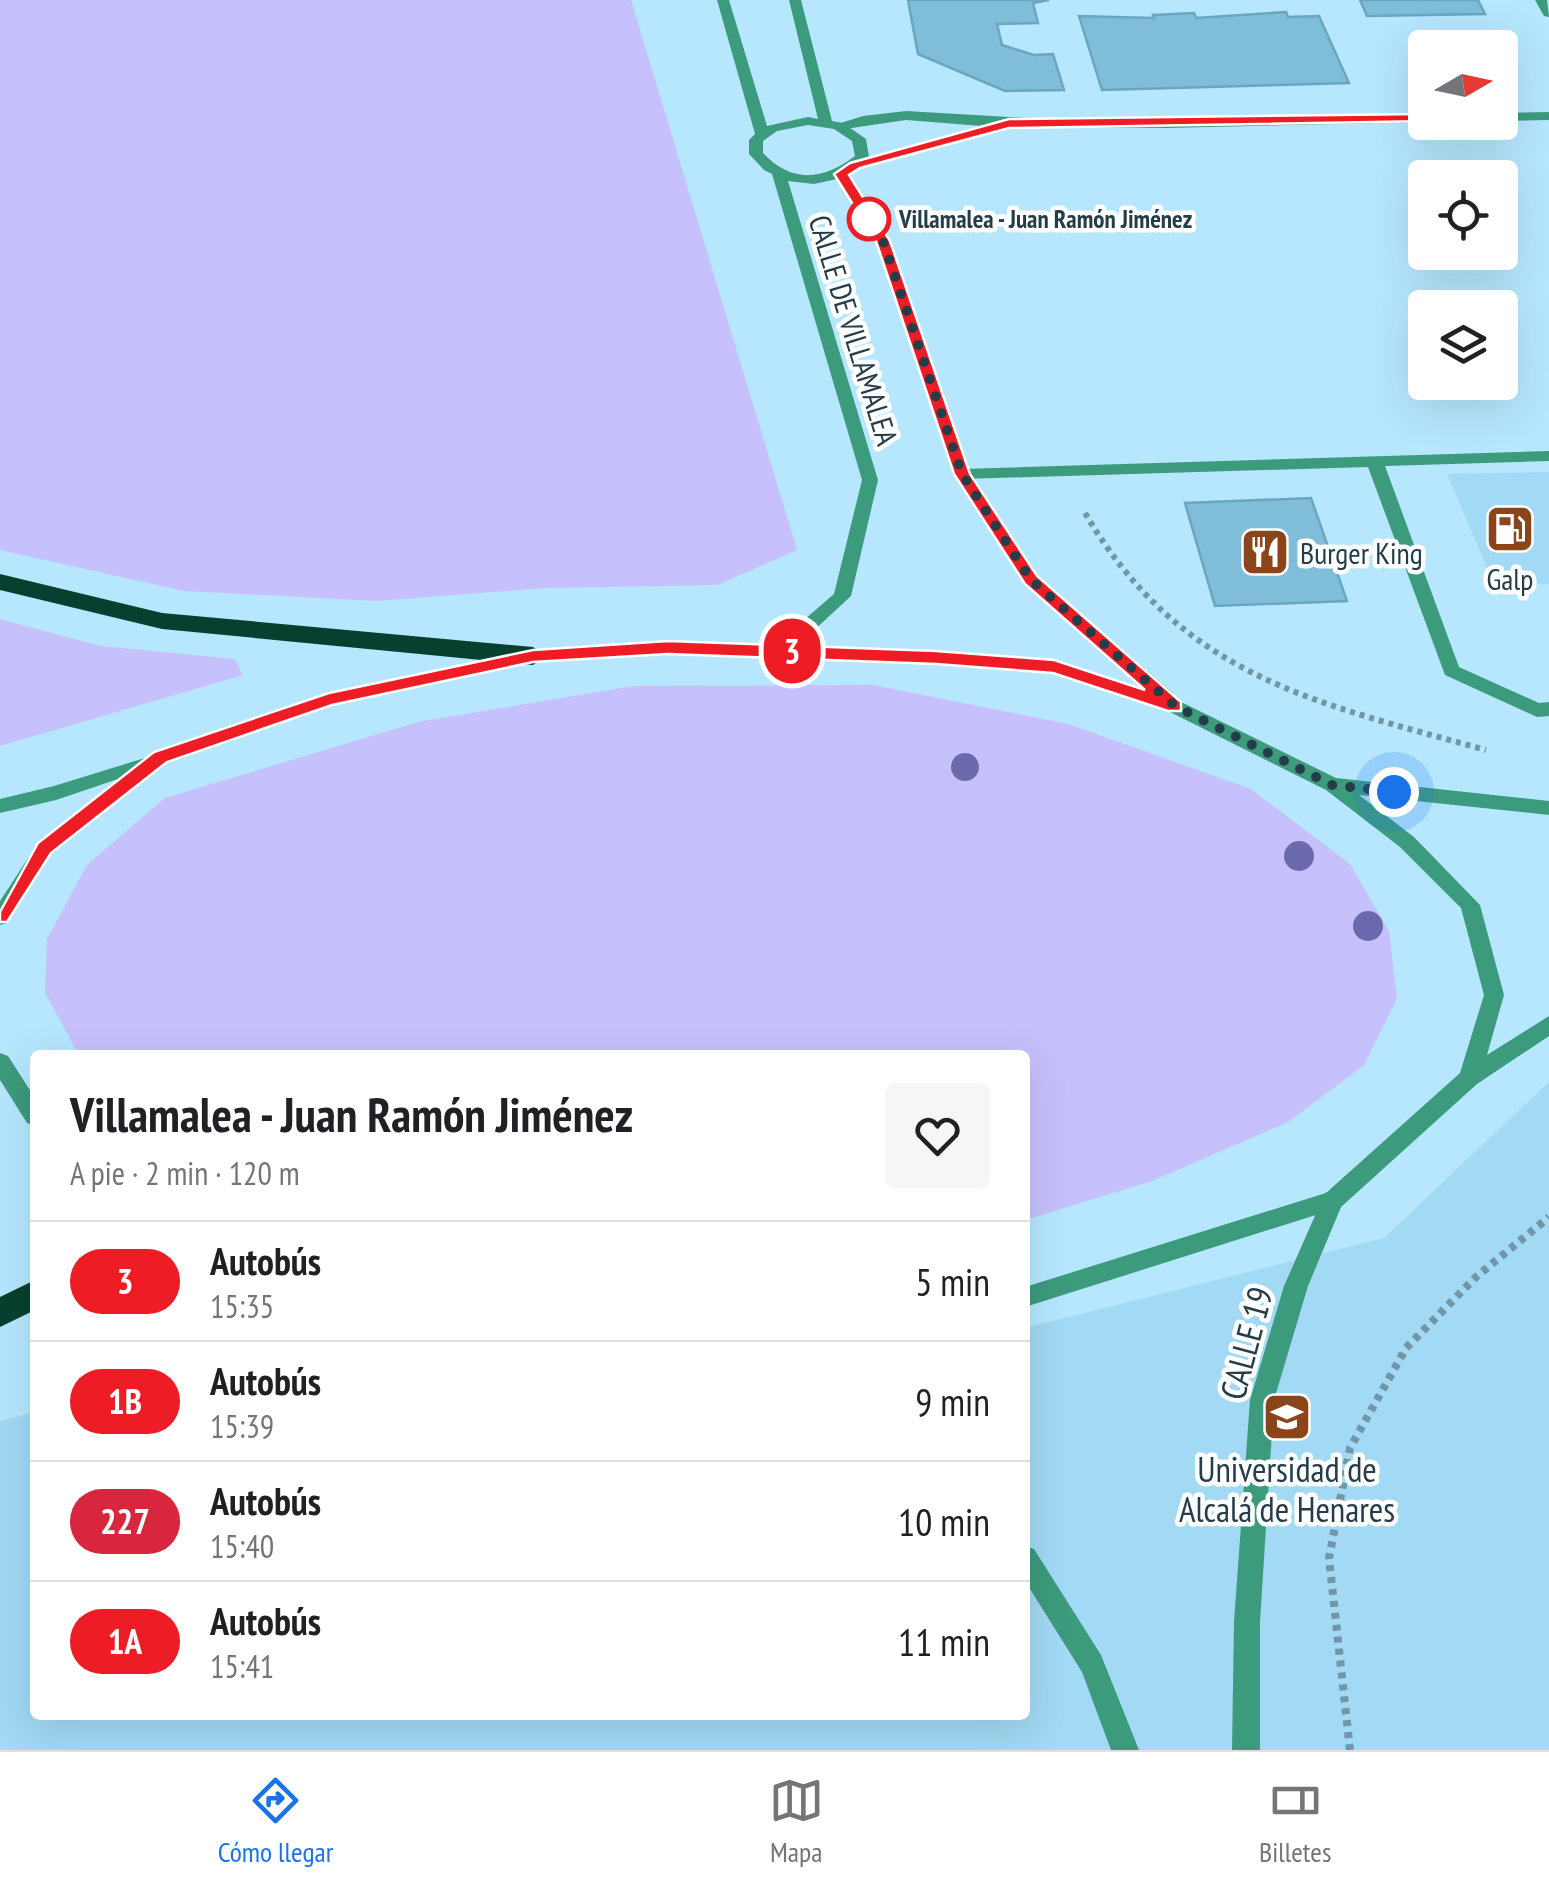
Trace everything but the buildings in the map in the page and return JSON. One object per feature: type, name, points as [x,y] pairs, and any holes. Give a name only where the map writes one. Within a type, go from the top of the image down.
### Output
[{"type":"highway","points":[[0,582],[162,621],[533,656]]},
{"type":"highway","points":[[0,1313],[30,1297]]},
{"type":"street","points":[[723,0],[762,134],[791,122],[832,124],[911,112],[1009,124],[1408,118]]},
{"type":"street","points":[[796,0],[832,124]]},
{"type":"street","points":[[1542,0],[1549,13]]},
{"type":"street","points":[[1518,117],[1549,116]]},
{"type":"street","name":"CALLE DE VILLAMALEA","points":[[832,124],[859,139],[863,148],[848,170],[883,241],[962,474],[1031,580],[1175,706]]},
{"type":"street","points":[[779,174],[800,179],[848,170],[1009,124]]},
{"type":"street","name":"CALLE DE VILLAMALEA","points":[[762,134],[754,144],[755,156],[764,167],[779,174],[870,480],[842,596],[780,651]]},
{"type":"street","points":[[962,474],[1549,456]]},
{"type":"street","points":[[1375,463],[1451,671],[1537,710],[1549,710]]},
{"type":"street","points":[[0,806],[56,793],[329,699],[533,656],[668,648],[1054,666],[1175,706],[1332,785],[1407,842],[1470,906],[1494,995],[1468,1078]]},
{"type":"street","points":[[0,917],[44,848],[160,757]]},
{"type":"street","points":[[1332,785],[1549,808]]},
{"type":"street","points":[[1030,1295],[1333,1200],[1468,1078],[1549,1025]]},
{"type":"street","points":[[0,1062],[30,1109]]},
{"type":"street","name":"CALLE 19","points":[[1246,1750],[1247,1622],[1262,1400],[1296,1286],[1333,1200]]},
{"type":"street","points":[[1030,1566],[1092,1664],[1125,1750]]},
{"type":"path","points":[[1064,472],[1100,544],[1188,634],[1294,694],[1499,754]]},
{"type":"path","points":[[1350,1750],[1329,1558],[1350,1448],[1406,1348],[1476,1277],[1549,1217]]},
{"type":"shaded area","points":[[0,0],[631,0],[797,550],[717,585],[546,588],[376,601],[185,591],[0,550]]},
{"type":"shaded area","name":"Galp","points":[[1549,472],[1549,584],[1494,584],[1447,474]]},
{"type":"shaded area","points":[[0,619],[100,646],[235,659],[243,675],[0,746]]},
{"type":"shaded area","points":[[873,685],[1068,724],[1251,789],[1350,864],[1389,931],[1397,999],[1364,1065],[1288,1122],[1152,1181],[1030,1218],[1030,1050],[76,1050],[45,993],[47,939],[87,865],[165,798],[418,722],[634,686]]},
{"type":"shaded area","name":"Universidad de Alcalá de Henares","points":[[1549,1082],[1549,1750],[0,1750],[0,1421],[30,1413],[30,1720],[1030,1720],[1030,1327],[1384,1238]]},
{"type":"bus line","name":"3","points":[[0,917],[44,848],[160,757],[329,699],[533,656],[668,648],[1054,666],[1175,706],[1031,580],[962,474],[883,241],[841,174],[855,166],[1009,124],[1408,118]]},
{"type":"place","name":"Villamalea - Juan Ramón Jiménez","points":[[869,219]]},
{"type":"place","name":"Galp","points":[[1510,529]]},
{"type":"place","name":"Burger King","points":[[1265,552]]},
{"type":"place","name":"Universidad de Alcalá de Henares","points":[[1287,1417]]},
{"type":"route","points":[[869,219],[862,208],[883,241],[962,474],[1031,580],[1175,706],[1332,785],[1394,792]]}]
